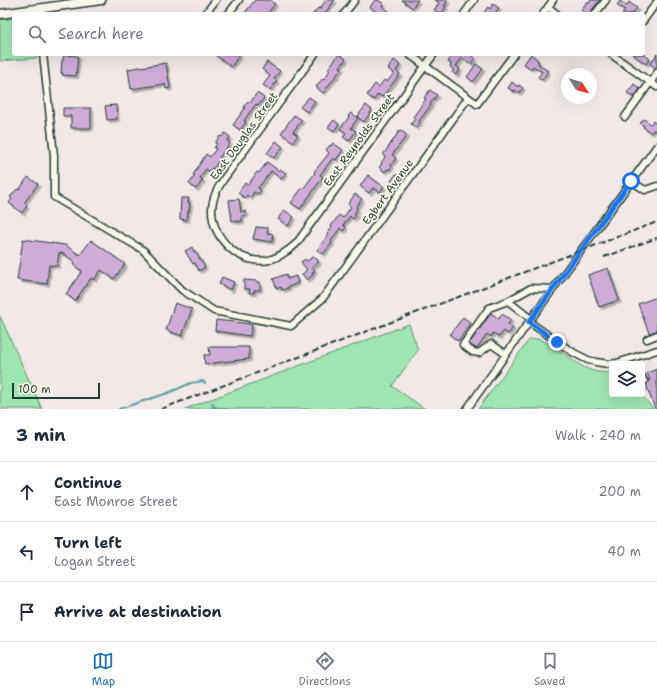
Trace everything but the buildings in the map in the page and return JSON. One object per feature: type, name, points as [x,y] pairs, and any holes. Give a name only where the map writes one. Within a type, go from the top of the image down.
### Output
[{"type":"highway","points":[[25,12],[101,0]]},
{"type":"highway","points":[[0,14],[12,13]]},
{"type":"street","points":[[207,12],[216,0]]},
{"type":"street","points":[[230,12],[239,0]]},
{"type":"street","points":[[346,12],[355,0]]},
{"type":"street","points":[[465,12],[474,0]]},
{"type":"street","points":[[544,12],[553,0]]},
{"type":"street","points":[[597,12],[606,0]]},
{"type":"street","points":[[645,18],[657,2]]},
{"type":"street","points":[[548,7],[554,12]]},
{"type":"street","name":"Egbert Avenue","points":[[43,56],[54,155],[54,196],[143,250],[182,290],[214,311],[291,326],[323,298],[468,98]]},
{"type":"street","name":"East Douglas Street","points":[[300,238],[291,248],[277,257],[268,260],[251,259],[236,253],[223,242],[215,227],[212,210],[214,198],[219,187],[314,56]]},
{"type":"street","points":[[412,56],[477,104],[513,56]]},
{"type":"street","name":"East Reynolds Street","points":[[300,238],[432,56]]},
{"type":"street","points":[[616,56],[657,87]]},
{"type":"street","points":[[625,117],[657,73]]},
{"type":"street","points":[[467,409],[631,181],[656,150]]},
{"type":"street","points":[[631,181],[645,190],[657,186]]},
{"type":"street","points":[[506,354],[491,344],[480,353],[473,352],[463,345],[489,308],[508,301],[531,288],[553,289]]},
{"type":"street","points":[[508,301],[530,320],[574,353],[588,360],[608,364],[617,363],[657,350]]},
{"type":"street","points":[[647,339],[657,335]]},
{"type":"street","points":[[635,357],[637,361]]},
{"type":"green space","points":[[12,18],[12,56],[37,56],[37,58],[0,61],[0,20]]},
{"type":"green space","points":[[0,316],[42,409],[0,409]]},
{"type":"green space","points":[[409,324],[418,350],[392,386],[425,409],[185,409]]},
{"type":"green space","points":[[538,339],[548,343],[574,361],[591,370],[609,372],[609,397],[643,397],[653,409],[478,409],[529,340]]},
{"type":"waterway","points":[[119,409],[168,393],[191,383],[203,381],[205,383]]},
{"type":"waterway","points":[[212,403],[214,407]]},
{"type":"waterway","points":[[210,409],[214,407],[226,409]]},
{"type":"railway","points":[[161,409],[657,222]]},
{"type":"railway","points":[[604,257],[657,238]]},
{"type":"route","points":[[557,342],[529,322],[631,181]]}]
